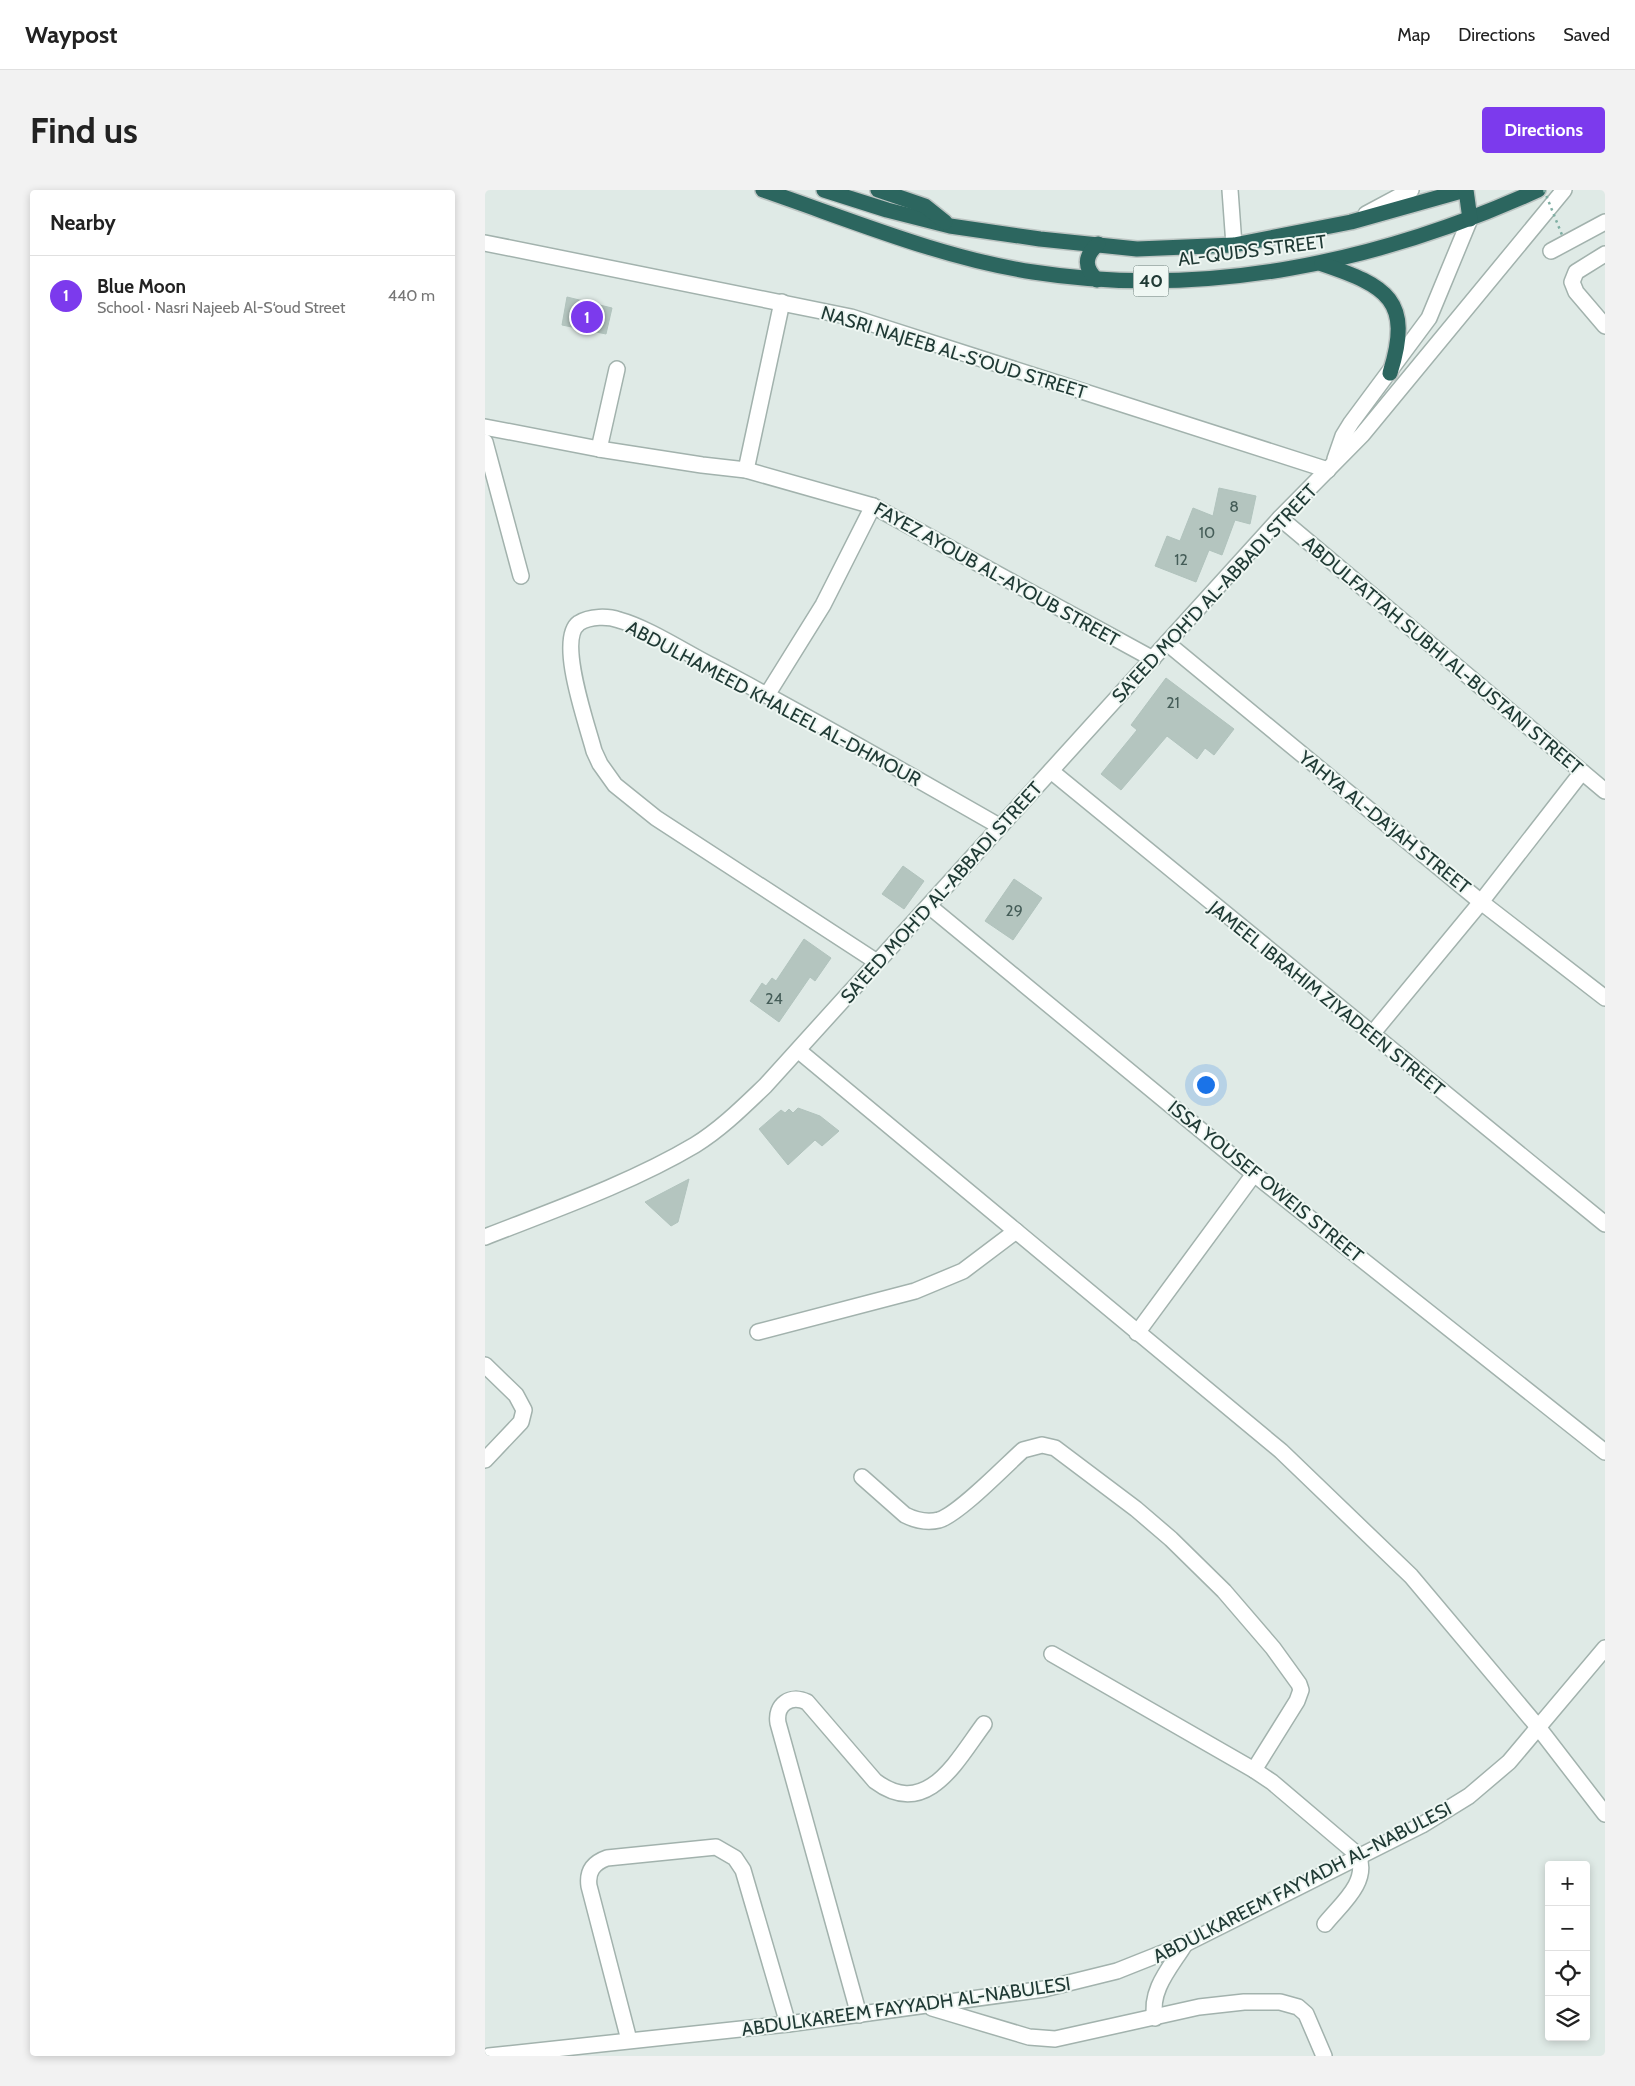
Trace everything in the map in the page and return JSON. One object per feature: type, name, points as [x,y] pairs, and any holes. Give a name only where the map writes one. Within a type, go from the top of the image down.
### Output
[{"type":"highway","name":"AL-QUDS STREET","points":[[763,190],[962,256],[1032,272],[1097,280],[1185,281],[1244,275],[1320,263],[1403,242],[1470,219],[1538,190]]},
{"type":"highway","name":"AL-QUDS STREET","points":[[824,190],[887,210],[950,226],[1039,239],[1137,249],[1234,245],[1351,222],[1465,190]]},
{"type":"highway","points":[[879,190],[925,206],[950,226]]},
{"type":"highway","points":[[1465,190],[1470,219]]},
{"type":"highway","points":[[1097,280],[1089,272],[1086,262],[1090,252],[1098,244]]},
{"type":"highway","points":[[1320,263],[1369,282],[1386,296],[1392,304],[1400,334],[1390,373]]},
{"type":"street","points":[[1230,190],[1234,245]]},
{"type":"street","points":[[1351,222],[1411,190]]},
{"type":"street","name":"SA'EED MOH'D AL-ABBADI STREET","points":[[485,1237],[619,1182],[693,1146],[741,1110],[799,1051],[999,826],[1280,518],[1362,435],[1563,190]]},
{"type":"street","name":"SA'EED MOH'D AL-ABBADI STREET","points":[[1331,466],[1351,422],[1390,373],[1429,318],[1470,219]]},
{"type":"street","points":[[1551,251],[1605,222]]},
{"type":"street","name":"NASRI NAJEEB AL-S‘OUD STREET","points":[[485,243],[782,302],[875,324],[1331,466]]},
{"type":"street","points":[[1605,254],[1576,272],[1572,282],[1576,292],[1605,326]]},
{"type":"street","points":[[745,470],[782,302]]},
{"type":"street","points":[[599,448],[617,369]]},
{"type":"street","name":"FAYEZ AYOUB AL-AYOUB STREET","points":[[485,427],[599,448],[745,470],[873,506],[1153,659]]},
{"type":"street","points":[[485,442],[521,576]]},
{"type":"street","points":[[767,695],[823,605],[873,506]]},
{"type":"street","name":"ABDULFATTAH SUBHI AL-BUSTANI STREET","points":[[1280,518],[1605,791]]},
{"type":"street","name":"ABDULHAMEED KHALEEL AL-DHMOUR","points":[[877,962],[656,818],[615,785],[600,764],[594,751],[571,666],[570,648],[574,628],[579,623],[605,616],[621,620],[767,695],[999,826]]},
{"type":"street","name":"YAHYA AL-DA‘JAH STREET","points":[[1167,643],[1481,902],[1605,998]]},
{"type":"street","name":"JAMEEL IBRAHIM ZIYADEEN STREET","points":[[1051,771],[1605,1224]]},
{"type":"street","points":[[1372,1034],[1481,902],[1582,772]]},
{"type":"street","name":"ISSA YOUSEF OWEIS STREET","points":[[929,906],[1254,1174],[1605,1452]]},
{"type":"street","points":[[799,1051],[1281,1451],[1411,1576],[1538,1727],[1605,1814]]},
{"type":"street","points":[[1137,1333],[1254,1174]]},
{"type":"street","points":[[758,1332],[915,1291],[963,1271],[1016,1231]]},
{"type":"street","points":[[485,1365],[516,1395],[524,1410],[521,1422],[485,1460]]},
{"type":"street","points":[[862,1477],[905,1515],[929,1522],[953,1513],[1023,1450],[1035,1445],[1055,1448],[1100,1481],[1136,1509],[1198,1564],[1249,1619],[1299,1684],[1301,1690],[1297,1701],[1254,1770]]},
{"type":"street","name":"ABDULKAREEM FAYYADH AL-NABULESI","points":[[489,2056],[788,2024],[1016,1994],[1081,1982],[1147,1961],[1185,1944],[1422,1825],[1469,1796],[1509,1762],[1605,1648]]},
{"type":"street","points":[[1053,1654],[1254,1770],[1272,1782],[1358,1856],[1361,1866],[1360,1879],[1325,1924]]},
{"type":"street","points":[[859,2015],[778,1723],[778,1712],[784,1703],[789,1700],[801,1699],[807,1702],[875,1781],[883,1787],[902,1794],[920,1792],[942,1779],[984,1724]]},
{"type":"street","points":[[629,2040],[589,1886],[591,1870],[595,1864],[607,1858],[708,1847],[729,1853],[743,1870],[788,2024]]},
{"type":"street","points":[[1155,2018],[1153,2002],[1155,1994],[1185,1944]]},
{"type":"street","points":[[926,2006],[1041,2038],[1068,2038],[1221,2004],[1267,2001],[1289,2003],[1306,2014],[1324,2056]]},
{"type":"path","points":[[1544,190],[1563,234]]},
{"type":"building","points":[[567,297],[612,308],[606,334],[562,325]]},
{"type":"building","points":[[1219,488],[1256,496],[1250,524],[1235,520],[1222,555],[1209,550],[1196,582],[1155,566],[1167,536],[1180,541],[1193,508],[1213,516]]},
{"type":"building","points":[[1166,678],[1234,729],[1214,755],[1205,748],[1197,759],[1167,736],[1121,790],[1101,774],[1137,730],[1131,725]]},
{"type":"building","points":[[903,866],[924,881],[904,909],[882,894]]},
{"type":"building","points":[[1014,879],[1042,898],[1013,940],[985,921]]},
{"type":"building","points":[[804,939],[831,958],[815,981],[810,977],[779,1022],[750,1001],[762,983],[766,986],[772,978],[776,981]]},
{"type":"building","points":[[798,1108],[820,1116],[839,1131],[822,1146],[815,1140],[788,1165],[759,1129],[781,1110],[785,1113],[789,1109],[793,1113]]},
{"type":"building","points":[[689,1179],[678,1222],[671,1226],[645,1202]]},
{"type":"place","name":"Blue Moon","points":[[587,317]]}]
